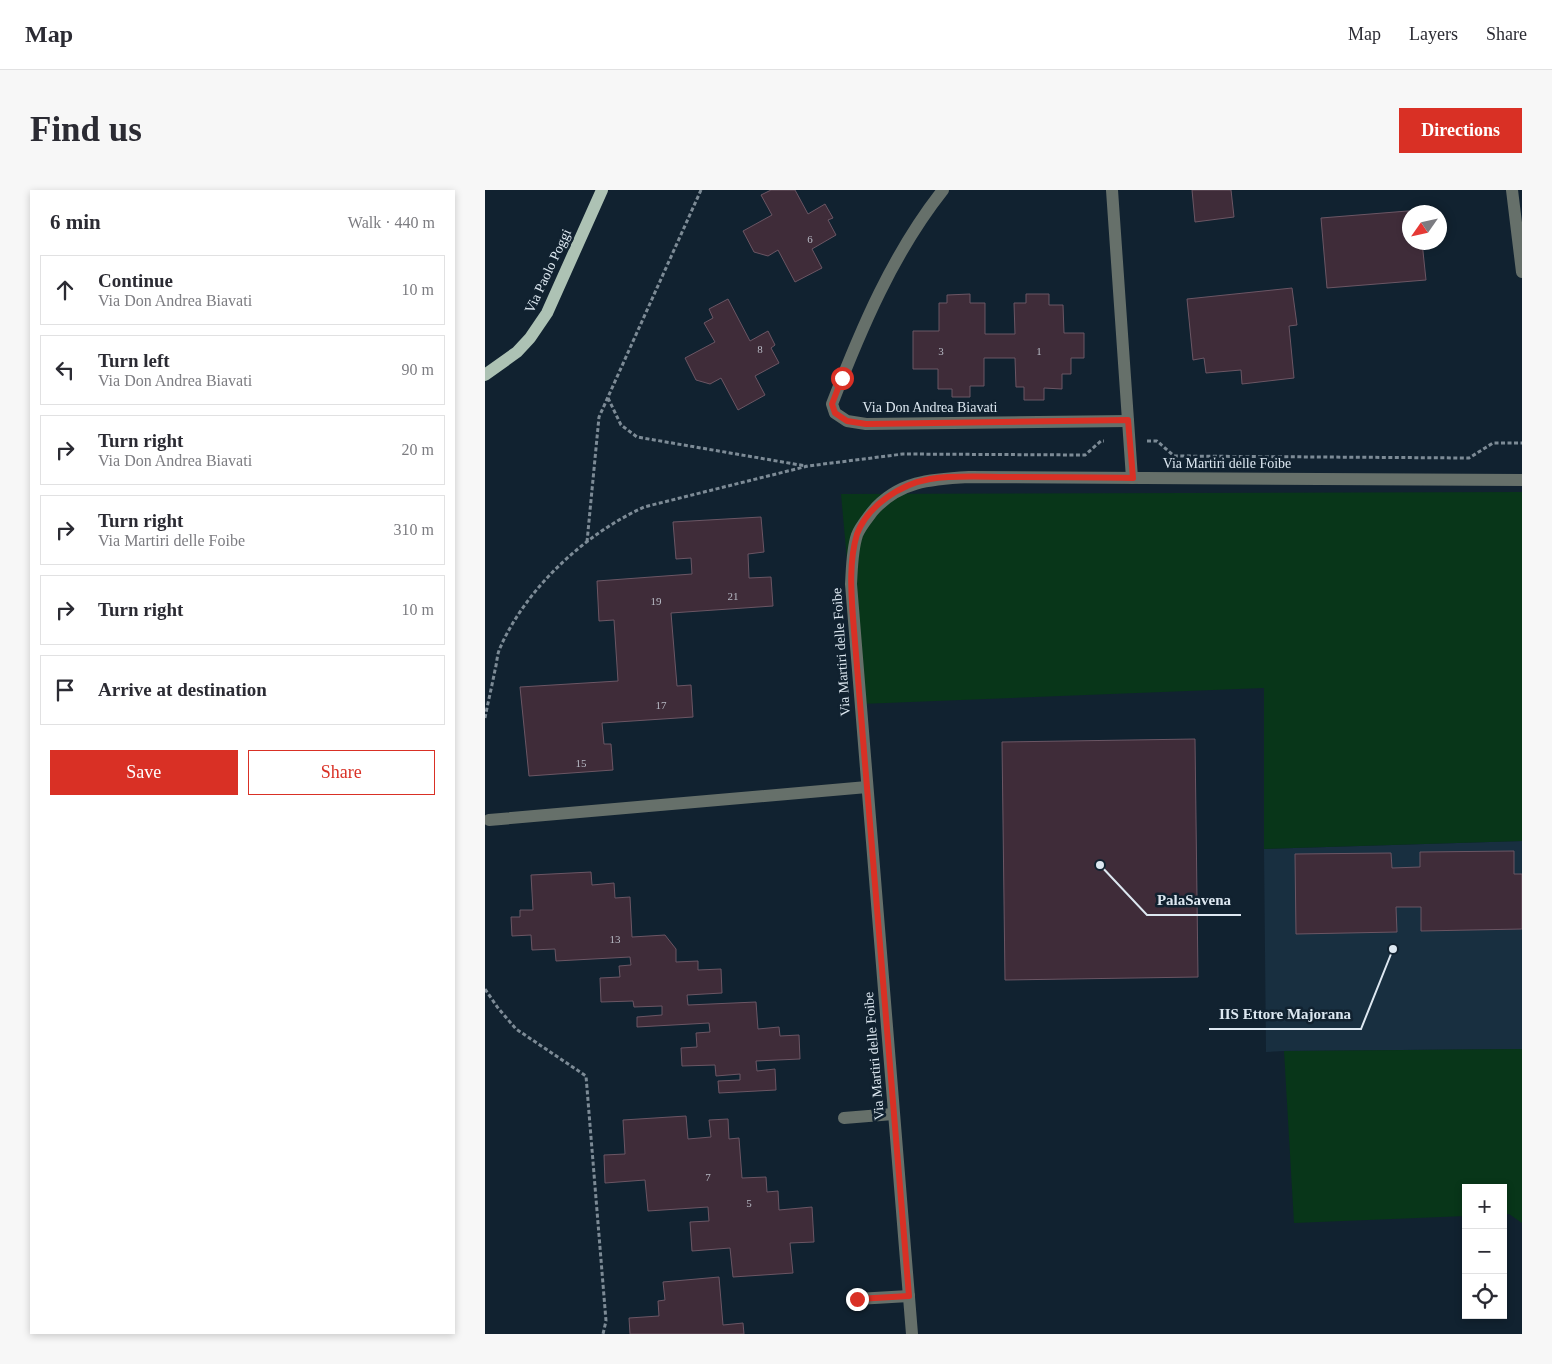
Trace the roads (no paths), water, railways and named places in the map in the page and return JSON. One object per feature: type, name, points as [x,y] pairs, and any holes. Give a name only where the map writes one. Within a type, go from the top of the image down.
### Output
[{"type":"main road","name":"Via Paolo Poggi","points":[[485,375],[517,352],[530,338],[547,313],[601,190]]},
{"type":"street","name":"Via Don Andrea Biavati","points":[[943,190],[905,245],[874,303],[832,404],[835,413],[847,421],[866,424],[1128,420]]},
{"type":"street","points":[[1111,190],[1133,478]]},
{"type":"street","points":[[1512,190],[1522,272]]},
{"type":"street","name":"Via Martiri delle Foibe","points":[[912,1334],[851,584],[854,549],[858,533],[881,502],[898,490],[930,479],[969,477],[1522,480]]},
{"type":"street","points":[[489,820],[867,787]]},
{"type":"street","points":[[844,1118],[893,1114]]},
{"type":"street","points":[[857,1299],[909,1296]]},
{"type":"place","name":"PalaSavena","points":[[1100,865]]},
{"type":"place","name":"IIS Ettore Majorana","points":[[1393,949]]}]
